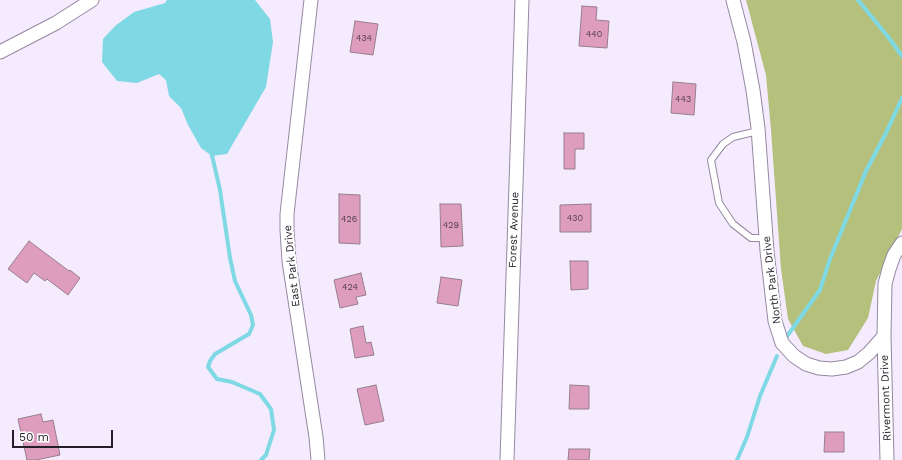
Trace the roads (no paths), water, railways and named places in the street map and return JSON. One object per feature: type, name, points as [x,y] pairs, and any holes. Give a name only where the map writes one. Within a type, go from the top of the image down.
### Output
[{"type":"street","points":[[0,52],[56,23],[92,0]]},
{"type":"street","name":"Forest Avenue","points":[[507,460],[522,0]]},
{"type":"street","name":"North Park Drive","points":[[733,0],[744,42],[753,90],[775,321],[782,343],[794,356],[806,364],[819,368],[832,369],[846,367],[858,362],[869,353],[884,336]]},
{"type":"street","name":"East Park Drive","points":[[307,2],[287,214],[287,230],[289,261],[316,437],[318,460]]},
{"type":"street","points":[[884,336],[885,284],[894,255],[902,243]]},
{"type":"street","name":"Rivermont Drive","points":[[884,336],[888,460]]},
{"type":"lane","points":[[758,131],[733,137],[723,144],[711,160],[719,203],[733,224],[751,238],[766,238]]},
{"type":"water","points":[[167,0],[255,0],[270,19],[273,42],[266,87],[227,154],[212,156],[201,148],[188,125],[181,108],[169,96],[166,80],[159,74],[137,83],[117,81],[102,62],[103,39],[115,26],[134,12],[165,3]]},
{"type":"waterway","points":[[858,0],[902,56]]},
{"type":"waterway","points":[[785,339],[820,290],[830,259],[866,171],[902,98]]},
{"type":"waterway","points":[[211,151],[220,190],[235,281],[251,315],[253,325],[249,334],[215,354],[208,367],[217,379],[232,382],[260,394],[271,409],[274,430],[266,455],[261,460]]},
{"type":"waterway","points":[[737,460],[747,437],[760,396],[777,356]]}]
